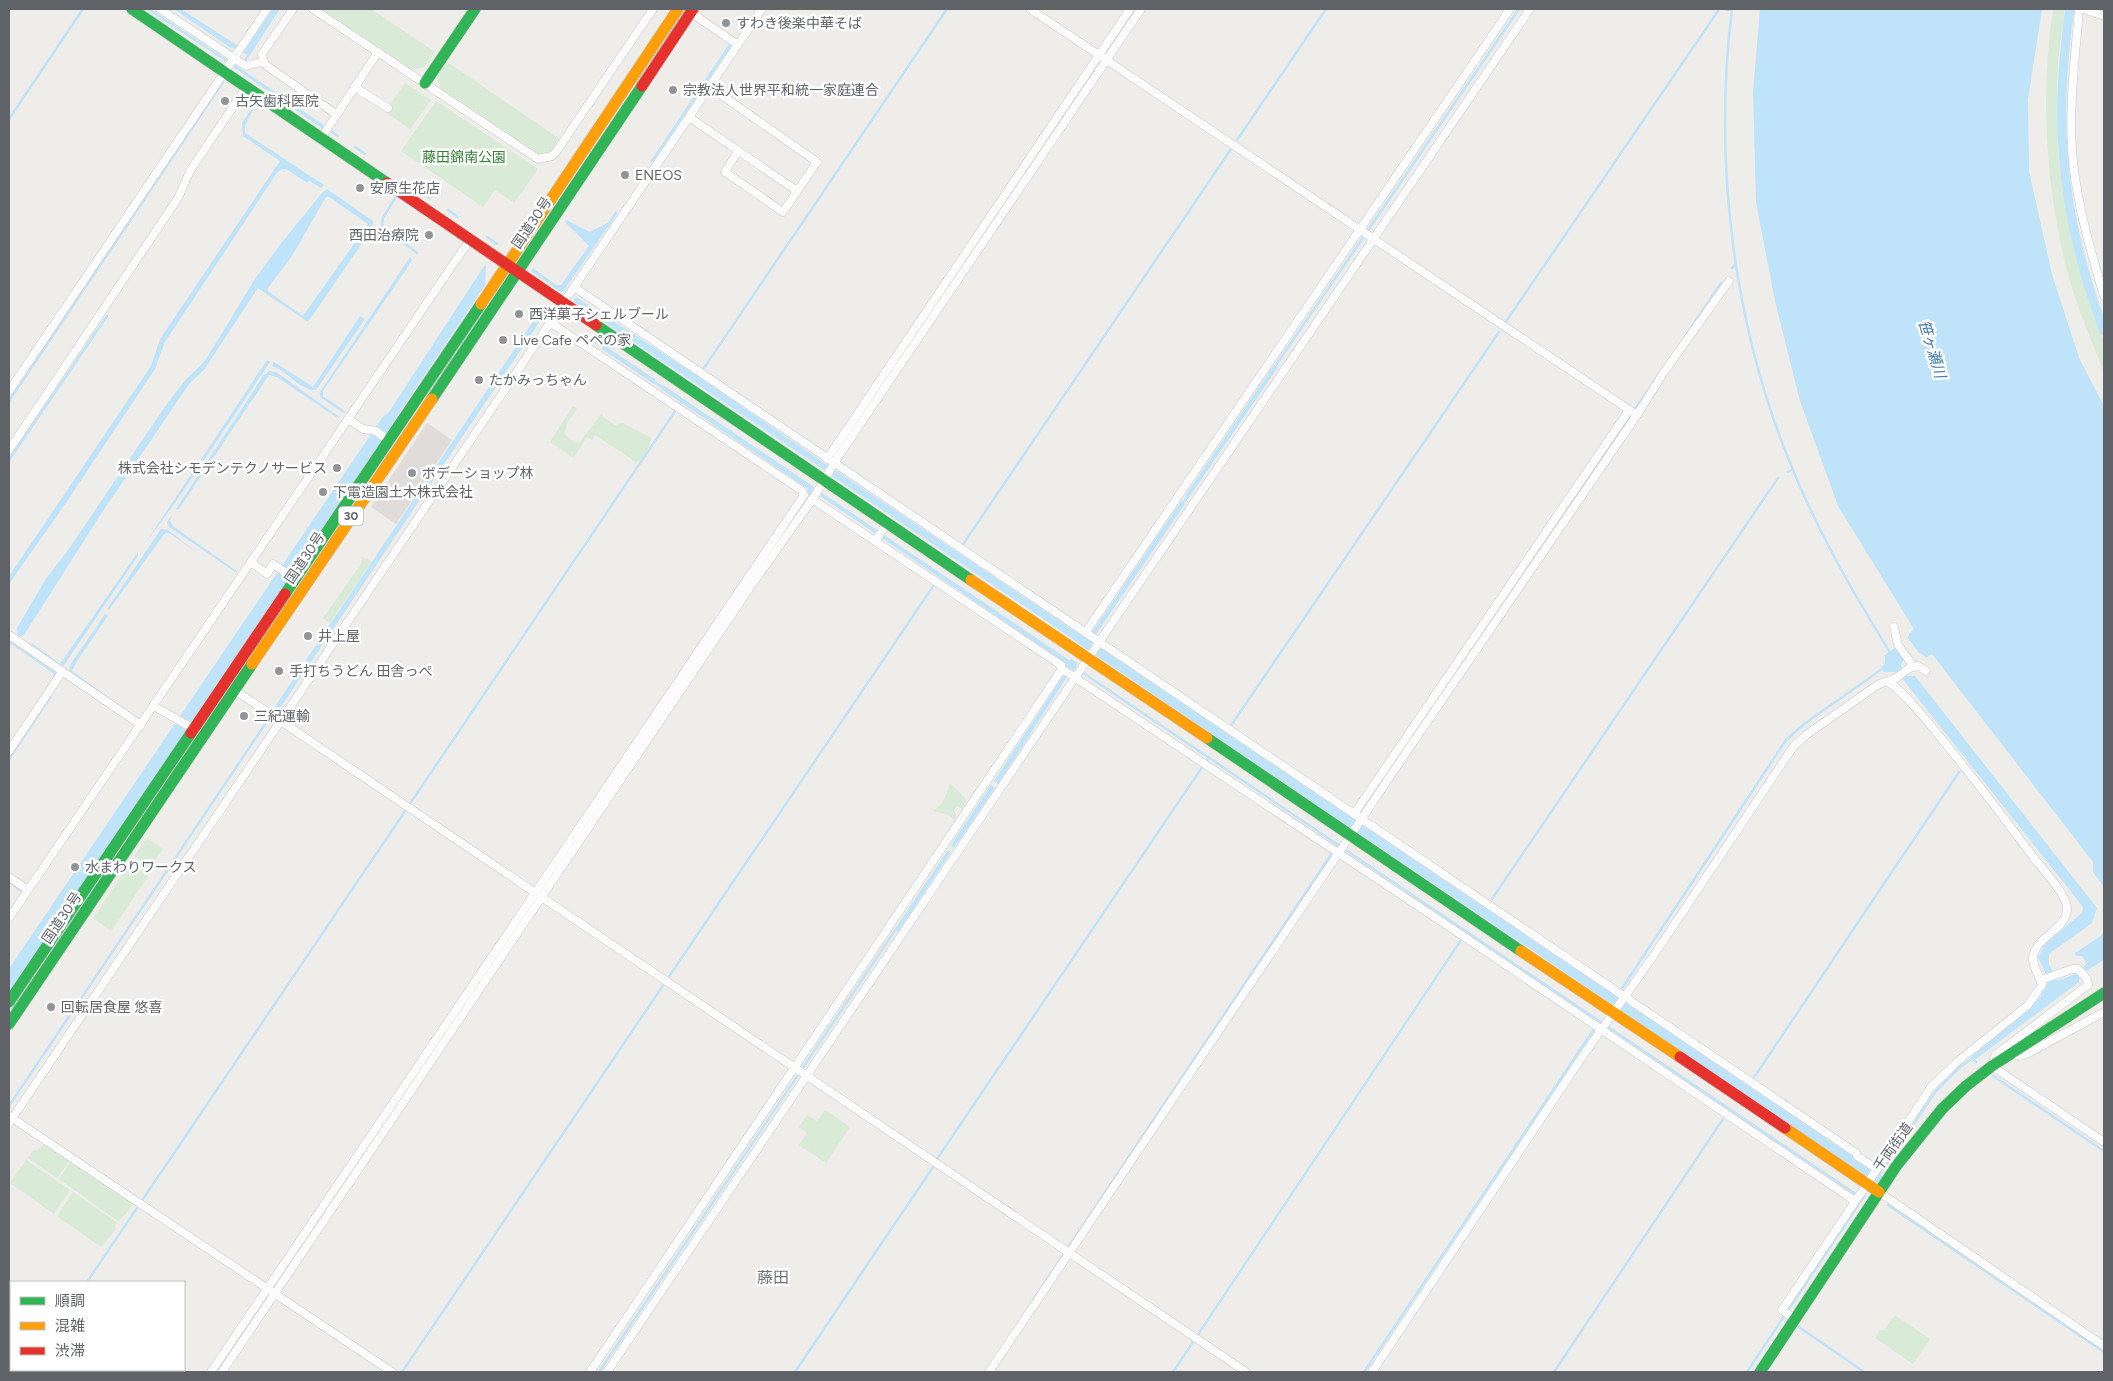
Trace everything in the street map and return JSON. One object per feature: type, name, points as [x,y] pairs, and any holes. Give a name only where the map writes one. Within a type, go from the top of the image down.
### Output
[{"type":"main road","points":[[132,9],[229,64],[247,86],[325,132],[881,533],[1083,657],[1346,839],[1617,1007],[1872,1175],[1879,1192]]},
{"type":"main road","points":[[425,83],[475,9]]},
{"type":"main road","name":"国道30号","points":[[9,1002],[192,727],[229,687],[293,577],[678,9]]},
{"type":"main road","name":"国道30号","points":[[9,1024],[229,687],[518,271],[692,11]]},
{"type":"main road","name":"千両街道","points":[[1760,1372],[1789,1315],[1915,1140],[1942,1109],[1966,1086],[1992,1066],[2104,993]]},
{"type":"street","points":[[160,9],[229,64],[246,66],[264,61]]},
{"type":"street","points":[[9,391],[267,9]]},
{"type":"street","points":[[293,9],[262,54],[264,64],[336,114]]},
{"type":"street","points":[[313,9],[532,156],[545,159],[552,156],[560,146],[653,9]]},
{"type":"street","points":[[392,1372],[10,1119],[274,717],[551,323],[762,9]]},
{"type":"street","points":[[1030,9],[1633,413]]},
{"type":"street","points":[[1103,57],[1130,9]]},
{"type":"street","points":[[211,1372],[271,1291],[538,895],[734,611],[818,487],[874,396],[1103,57],[1141,9]]},
{"type":"street","points":[[590,1372],[801,1072],[1083,657],[1185,500],[1366,234],[1510,9]]},
{"type":"street","points":[[607,1372],[801,1072],[1083,657],[1185,500],[1366,234],[1530,9]]},
{"type":"street","points":[[2079,9],[2071,109],[2073,162],[2086,238],[2104,296]]},
{"type":"street","points":[[2084,9],[2104,16]]},
{"type":"street","points":[[692,11],[738,45]]},
{"type":"street","points":[[325,132],[378,52]]},
{"type":"street","points":[[9,450],[178,198],[190,171],[247,86]]},
{"type":"street","points":[[354,87],[388,108]]},
{"type":"street","points":[[710,88],[817,162],[783,212],[725,172],[738,152]]},
{"type":"street","points":[[689,117],[797,192]]},
{"type":"street","points":[[9,918],[471,238]]},
{"type":"street","points":[[988,1372],[1492,619],[1633,413],[1729,281]]},
{"type":"street","points":[[574,287],[827,459]]},
{"type":"street","points":[[551,323],[802,490],[818,487],[1083,657],[1354,814]]},
{"type":"street","points":[[818,487],[827,459],[874,396]]},
{"type":"street","points":[[348,418],[363,430],[376,431],[387,439]]},
{"type":"street","points":[[818,487],[1062,665],[1083,657]]},
{"type":"street","points":[[251,562],[267,574],[273,564],[293,577]]},
{"type":"street","points":[[1346,839],[1354,814],[1492,619]]},
{"type":"street","points":[[1894,627],[1898,645],[1914,667]]},
{"type":"street","points":[[9,635],[141,725]]},
{"type":"street","points":[[1083,657],[1205,764],[1346,839],[1856,1153],[1872,1175]]},
{"type":"street","points":[[1372,1372],[1599,1028],[1617,1007],[1793,747],[1806,735],[1879,684],[1896,678],[1914,667],[1918,666],[1926,671]]},
{"type":"street","points":[[9,751],[62,672]]},
{"type":"street","points":[[1888,680],[1927,721],[1952,751],[2065,900],[2067,907],[2066,915],[2037,947],[2034,953],[2035,969],[2047,978]]},
{"type":"street","points":[[229,687],[1246,1372]]},
{"type":"street","points":[[154,706],[192,727]]},
{"type":"street","points":[[1346,839],[1464,937],[1855,1201]]},
{"type":"street","points":[[9,877],[28,890]]},
{"type":"street","points":[[1789,1315],[1782,1310],[1931,1087],[1957,1062],[2032,1001],[2047,978],[2072,969],[2081,972],[2088,985],[2084,990],[1995,1055],[1992,1066],[2104,1142]]},
{"type":"street","points":[[2012,1053],[2019,1056],[2027,1054],[2104,1012]]},
{"type":"street","points":[[1879,1192],[2104,1346]]},
{"type":"street","points":[[222,1372],[271,1291]]},
{"type":"shaded area","name":"ボデーショップ林","points":[[427,423],[452,440],[396,524],[371,507]]},
{"type":"green space","points":[[321,9],[371,9],[435,52],[425,67],[412,70]]},
{"type":"green space","points":[[2053,9],[2065,9],[2058,60],[2057,104],[2058,148],[2062,188],[2078,263],[2104,342],[2104,372],[2075,297],[2056,220],[2049,160],[2046,100],[2049,39]]},
{"type":"green space","points":[[446,61],[561,140],[552,154],[537,155],[440,88],[437,75]]},
{"type":"green space","points":[[405,83],[431,100],[410,129],[385,112]]},
{"type":"green space","name":"藤田錦南公園","points":[[436,101],[538,169],[514,203],[495,190],[483,207],[401,151]]},
{"type":"green space","points":[[573,406],[577,409],[568,422],[564,434],[574,442],[579,443],[602,413],[603,417],[615,425],[623,423],[651,438],[645,453],[636,462],[595,435],[592,440],[587,437],[573,458],[550,442]]},
{"type":"green space","points":[[362,557],[372,561],[330,623],[323,618],[361,564]]},
{"type":"green space","points":[[950,783],[965,798],[966,802],[962,809],[957,806],[954,810],[956,820],[947,814],[933,811],[942,802]]},
{"type":"green space","points":[[147,838],[163,849],[150,867],[134,856]]},
{"type":"green space","points":[[133,859],[151,872],[111,931],[93,918]]},
{"type":"green space","points":[[825,1110],[850,1127],[826,1163],[799,1145],[807,1133],[799,1127],[807,1115],[817,1121]]},
{"type":"green space","points":[[45,1143],[70,1160],[57,1178],[28,1158],[33,1150],[37,1151]]},
{"type":"green space","points":[[26,1160],[70,1190],[54,1214],[10,1183]]},
{"type":"green space","points":[[71,1161],[134,1203],[125,1215],[118,1221],[59,1179]]},
{"type":"green space","points":[[73,1192],[116,1222],[115,1230],[101,1247],[57,1216]]},
{"type":"green space","points":[[1895,1315],[1930,1339],[1913,1364],[1875,1338],[1880,1330],[1884,1330]]},
{"type":"water","points":[[174,9],[181,9],[238,46],[237,48],[231,48]]},
{"type":"water","points":[[272,9],[280,9],[246,61],[244,60],[247,55],[242,52]]},
{"type":"water","name":"笹ヶ瀬川","points":[[1760,9],[2042,9],[2028,99],[2029,171],[2052,274],[2079,358],[2104,406],[2104,887],[2093,872],[2093,862],[1932,654],[1926,658],[1919,653],[1908,638],[1914,629],[1838,506],[1800,401],[1775,301],[1756,202],[1753,92]]},
{"type":"water","points":[[729,44],[732,45],[653,162],[650,162]]},
{"type":"water","points":[[234,64],[325,126],[323,129],[233,67]]},
{"type":"water","points":[[256,102],[245,126],[245,133],[324,185],[321,188],[310,181],[306,182],[286,169],[281,169],[276,174],[165,342],[155,369],[66,503],[9,584],[9,576],[151,366],[160,339],[280,161],[243,136],[242,123]]},
{"type":"water","points":[[327,189],[373,221],[372,229],[308,322],[258,288],[204,370],[189,384],[101,514],[24,635],[18,637],[17,628],[47,577],[66,553],[166,405],[187,378],[206,359],[255,279]],"holes":[[[326,197],[329,197],[368,224],[303,316],[268,291],[268,288],[292,256]]]},
{"type":"water","points":[[566,220],[590,232],[609,222],[610,224],[562,293],[531,271],[533,268],[556,285],[561,285],[589,246],[565,222]]},
{"type":"water","points":[[410,257],[412,260],[403,274],[323,391],[323,396],[346,412],[343,413],[320,397],[320,392]]},
{"type":"water","points":[[484,266],[486,266],[485,285],[385,434],[378,429]]},
{"type":"water","points":[[576,297],[698,376],[827,465],[824,470],[573,301]]},
{"type":"water","points":[[544,305],[549,308],[276,714],[272,711]]},
{"type":"water","points":[[360,316],[365,319],[316,390],[304,387],[278,368],[272,366],[273,362],[276,363],[313,387]]},
{"type":"water","points":[[604,345],[656,380],[654,384],[602,349]]},
{"type":"water","points":[[267,360],[270,362],[175,503],[144,545]]},
{"type":"water","points":[[1274,365],[1278,367],[1188,499],[1185,496]]},
{"type":"water","points":[[269,371],[276,372],[341,418],[336,417],[277,377],[269,375],[185,500],[178,510],[176,509],[263,376]]},
{"type":"water","points":[[663,385],[814,487],[810,495],[807,494],[808,489],[661,389]]},
{"type":"water","points":[[834,471],[837,471],[1091,642],[1088,647],[1086,648],[832,476]]},
{"type":"water","points":[[822,493],[877,530],[875,533],[820,496]]},
{"type":"water","points":[[1181,501],[1185,504],[1096,634],[1092,632]]},
{"type":"water","points":[[172,515],[170,521],[173,526],[238,572],[235,572],[168,526],[167,522]]},
{"type":"water","points":[[161,529],[168,530],[203,557],[171,534],[165,533],[109,610],[107,609]]},
{"type":"water","points":[[884,535],[1069,660],[1071,659],[1078,663],[1073,671],[1066,670],[1066,664],[882,538]]},
{"type":"water","points":[[138,552],[138,556],[64,665],[62,666],[31,646],[32,643],[60,664]]},
{"type":"water","points":[[105,614],[108,615],[107,617],[72,671],[135,716],[68,671],[72,662]]},
{"type":"water","points":[[1895,648],[1904,660],[1901,664],[1901,671],[1905,676],[1915,676],[2097,908],[2092,923],[2049,955],[2049,964],[2054,979],[2059,980],[2078,973],[2080,975],[2079,982],[1976,1059],[1972,1056],[2040,997],[2049,981],[2038,957],[2045,944],[2082,913],[2083,907],[1897,672],[1884,672],[1881,668],[1885,663],[1885,655]]},
{"type":"water","points":[[1064,674],[1067,677],[998,784],[994,781]]},
{"type":"water","points":[[991,785],[995,788],[954,848],[951,845]]},
{"type":"water","points":[[948,850],[951,852],[898,932],[895,929]]},
{"type":"water","points":[[2104,931],[2104,960],[2086,971],[2083,967],[2087,963],[2082,956],[2076,956],[2075,953],[2102,935]]},
{"type":"waterway","points":[[9,119],[83,9]]},
{"type":"waterway","points":[[148,9],[230,63]]},
{"type":"waterway","points":[[702,371],[947,9]]},
{"type":"waterway","points":[[841,445],[1135,9]]},
{"type":"waterway","points":[[1237,140],[1326,9]]},
{"type":"waterway","points":[[1274,368],[1519,9]]},
{"type":"waterway","points":[[1732,9],[1725,125],[1727,184],[1742,302],[1755,359],[1772,415],[1803,494],[1838,564],[1891,654]]},
{"type":"waterway","points":[[1727,10],[1732,9]]},
{"type":"waterway","points":[[2070,9],[2063,73],[2062,140],[2065,173],[2075,236],[2104,331]]},
{"type":"waterway","points":[[1505,323],[1718,11]]},
{"type":"waterway","points":[[9,401],[223,82]]},
{"type":"waterway","points":[[328,129],[338,136]]},
{"type":"waterway","points":[[355,147],[365,154]]},
{"type":"waterway","points":[[962,546],[1231,149]]},
{"type":"waterway","points":[[413,187],[429,198]]},
{"type":"waterway","points":[[395,198],[383,218],[382,226],[417,253]]},
{"type":"waterway","points":[[448,210],[458,217]]},
{"type":"waterway","points":[[608,225],[616,213]]},
{"type":"waterway","points":[[487,237],[497,244]]},
{"type":"waterway","points":[[1732,268],[1736,264]]},
{"type":"waterway","points":[[1684,338],[1721,283]]},
{"type":"waterway","points":[[9,460],[107,316]]},
{"type":"waterway","points":[[1230,727],[1499,332]]},
{"type":"waterway","points":[[595,342],[605,348]]},
{"type":"waterway","points":[[653,381],[665,389]]},
{"type":"waterway","points":[[1361,811],[1648,390]]},
{"type":"waterway","points":[[88,1281],[682,401]]},
{"type":"waterway","points":[[9,982],[389,421]]},
{"type":"waterway","points":[[1788,472],[1792,470]]},
{"type":"waterway","points":[[1492,899],[1778,478]]},
{"type":"waterway","points":[[1182,504],[1189,495]]},
{"type":"waterway","points":[[668,978],[934,585]]},
{"type":"waterway","points":[[1081,640],[1877,1178]]},
{"type":"waterway","points":[[9,641],[55,673],[54,678]]},
{"type":"waterway","points":[[1073,666],[1854,1193]]},
{"type":"waterway","points":[[1621,990],[1786,740],[1804,724],[1885,667]]},
{"type":"waterway","points":[[9,759],[51,696]]},
{"type":"waterway","points":[[9,1106],[270,717]]},
{"type":"waterway","points":[[937,1159],[1209,757]]},
{"type":"waterway","points":[[1753,1079],[1959,772]]},
{"type":"waterway","points":[[1352,823],[1355,820]]},
{"type":"waterway","points":[[1033,1300],[1338,844]]},
{"type":"waterway","points":[[9,882],[23,892]]},
{"type":"waterway","points":[[215,1372],[546,883]]},
{"type":"waterway","points":[[599,1372],[896,929]]},
{"type":"waterway","points":[[1173,1372],[1467,931]]},
{"type":"waterway","points":[[402,1372],[664,984]]},
{"type":"waterway","points":[[1614,1000],[1617,996]]},
{"type":"waterway","points":[[1364,1372],[1596,1026]]},
{"type":"waterway","points":[[1877,1178],[1936,1091],[1960,1067],[1976,1056]]},
{"type":"waterway","points":[[1972,1059],[1976,1062]]},
{"type":"waterway","points":[[1993,1076],[2104,1151]]},
{"type":"waterway","points":[[1554,1372],[1723,1119]]},
{"type":"waterway","points":[[795,1372],[933,1167]]},
{"type":"waterway","points":[[1747,1372],[1865,1195]]},
{"type":"waterway","points":[[1888,1205],[2104,1352]]},
{"type":"waterway","points":[[1799,1327],[1864,1372]]},
{"type":"traffic: fast","points":[[132,9],[387,183]]},
{"type":"traffic: fast","points":[[425,83],[475,9]]},
{"type":"traffic: fast","points":[[432,399],[642,86]]},
{"type":"traffic: fast","points":[[285,594],[481,304]]},
{"type":"traffic: fast","points":[[596,325],[971,580]]},
{"type":"traffic: fast","points":[[9,1024],[252,664]]},
{"type":"traffic: fast","points":[[9,1002],[191,733]]},
{"type":"traffic: fast","points":[[1207,738],[1521,951]]},
{"type":"traffic: fast","points":[[1760,1372],[1897,1165],[1942,1109],[1966,1086],[1992,1066],[2104,993]]},
{"type":"traffic: slow","points":[[481,304],[678,9]]},
{"type":"traffic: slow","points":[[252,664],[432,399]]},
{"type":"traffic: slow","points":[[971,580],[1207,738]]},
{"type":"traffic: slow","points":[[1521,951],[1680,1057]]},
{"type":"traffic: slow","points":[[1785,1128],[1879,1192]]},
{"type":"traffic: jam","points":[[642,86],[693,9]]},
{"type":"traffic: jam","points":[[387,183],[596,325]]},
{"type":"traffic: jam","points":[[191,733],[285,594]]},
{"type":"traffic: jam","points":[[1680,1057],[1785,1128]]},
{"type":"place","name":"すわき後楽中華そば","points":[[726,23]]},
{"type":"place","name":"宗教法人世界平和統一家庭連合","points":[[673,90]]},
{"type":"place","name":"古矢歯科医院","points":[[225,101]]},
{"type":"place","name":"ENEOS","points":[[625,175]]},
{"type":"place","name":"安原生花店","points":[[360,188]]},
{"type":"place","name":"西田治療院","points":[[429,235]]},
{"type":"place","name":"西洋菓子シェルブール","points":[[519,314]]},
{"type":"place","name":"Live Cafe ペペの家","points":[[503,340]]},
{"type":"place","name":"たかみっちゃん","points":[[479,380]]},
{"type":"place","name":"株式会社シモデンテクノサービス","points":[[337,468]]},
{"type":"place","name":"ボデーショップ林","points":[[412,473]]},
{"type":"place","name":"下電造園土木株式会社","points":[[323,492]]},
{"type":"place","name":"井上屋","points":[[308,636]]},
{"type":"place","name":"手打ちうどん 田舎っぺ","points":[[279,671]]},
{"type":"place","name":"三紀運輸","points":[[244,716]]},
{"type":"place","name":"水まわりワークス","points":[[75,867]]},
{"type":"place","name":"回転居食屋 悠喜","points":[[51,1007]]},
{"type":"district","name":"藤田","points":[[773,1277]]}]
